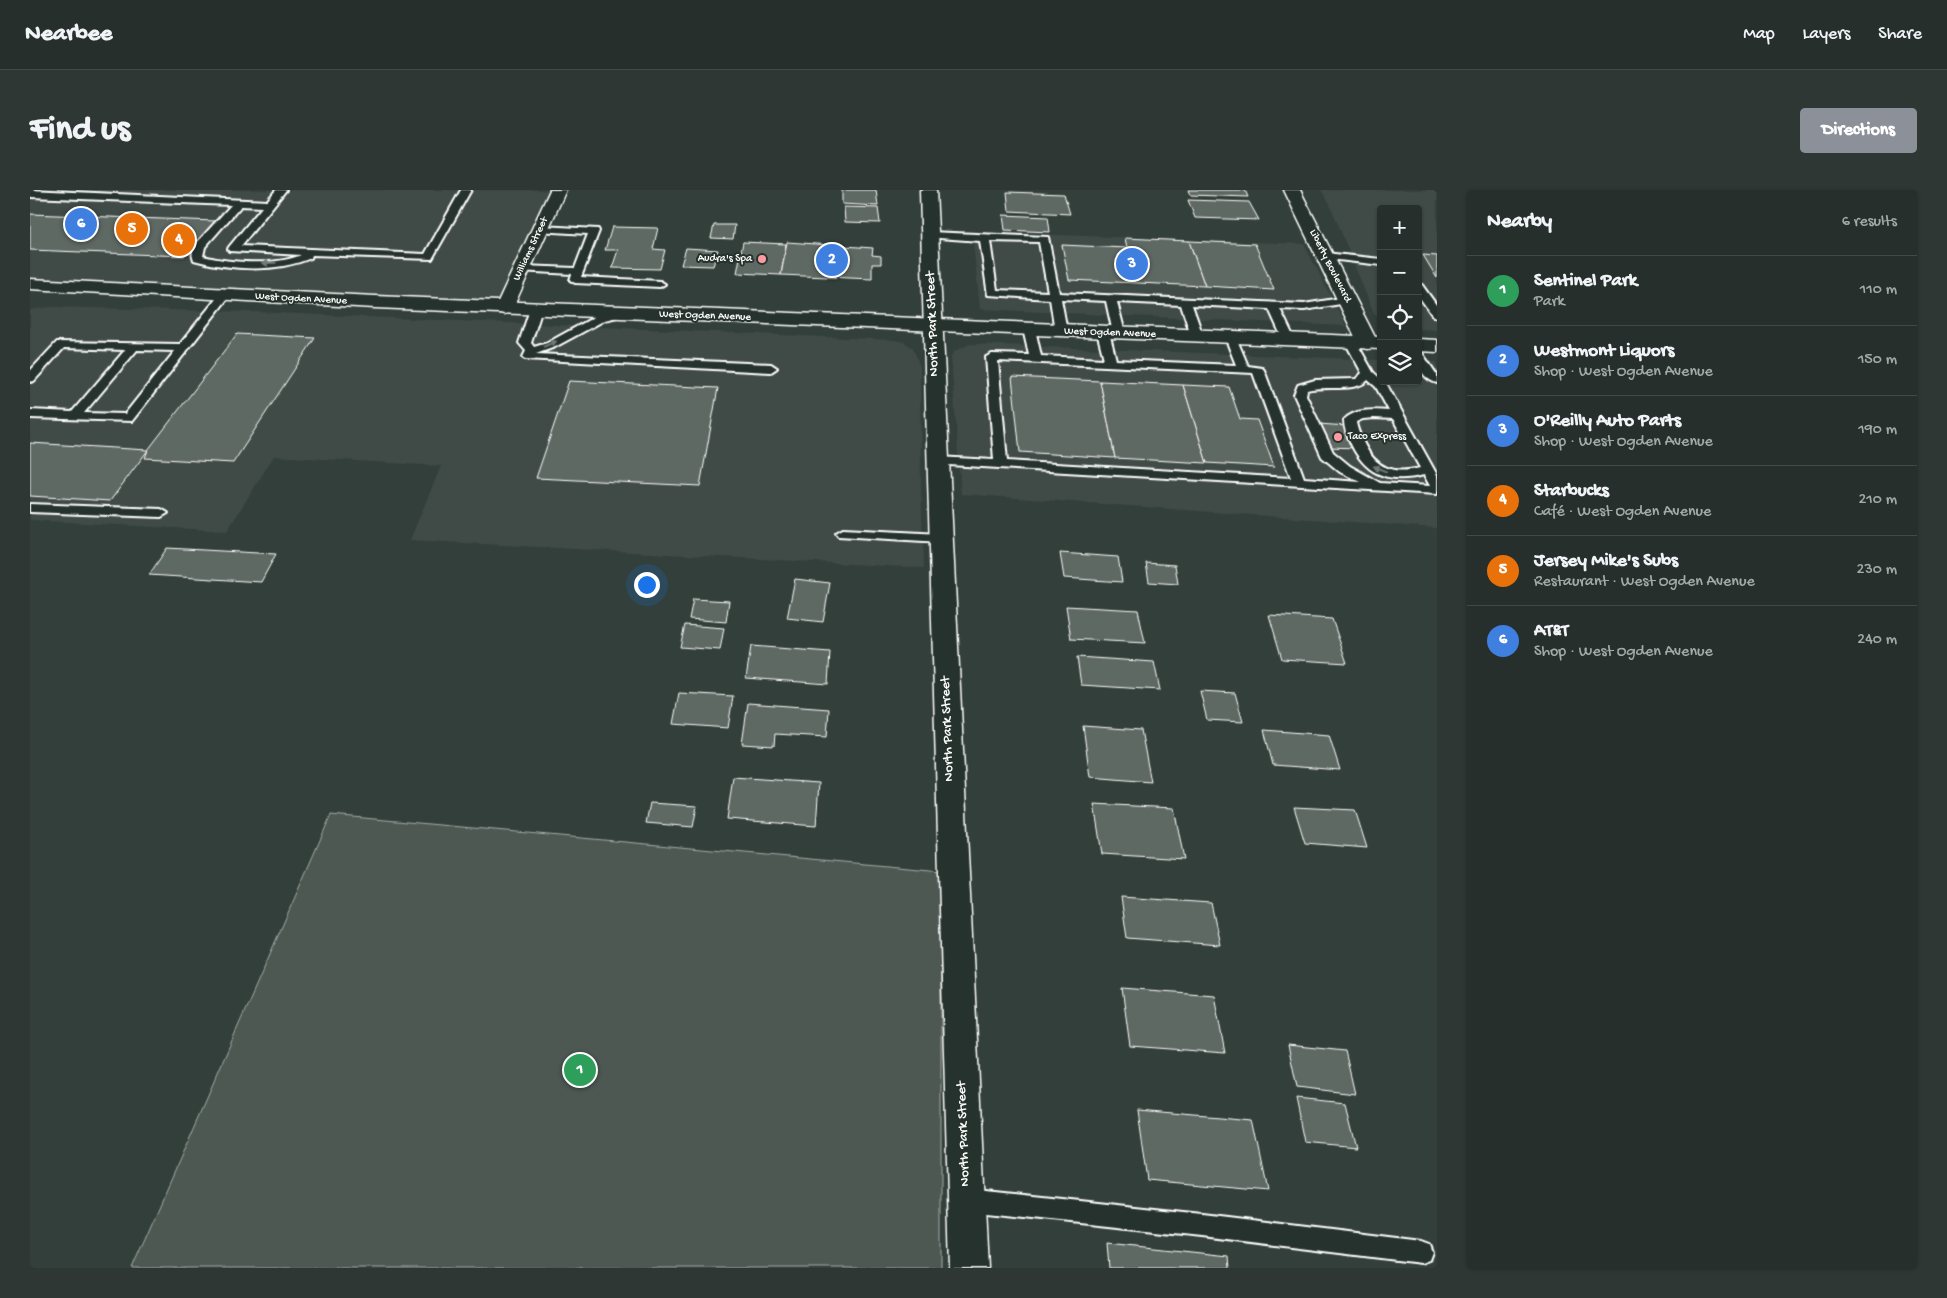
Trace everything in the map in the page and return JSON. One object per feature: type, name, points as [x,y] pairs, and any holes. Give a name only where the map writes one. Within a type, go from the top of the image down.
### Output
[{"type":"street","name":"Williams Street","points":[[504,308],[558,190]]},
{"type":"street","name":"North Park Street","points":[[928,190],[969,1268]]},
{"type":"street","name":"Liberty Boulevard","points":[[1292,190],[1367,343]]},
{"type":"street","name":"West Ogden Avenue","points":[[30,284],[224,296],[1367,343]]},
{"type":"street","points":[[1422,345],[1437,346]]},
{"type":"lane","points":[[30,194],[35,190]]},
{"type":"lane","points":[[281,190],[233,249],[428,257],[466,190]]},
{"type":"lane","points":[[30,194],[270,204]]},
{"type":"lane","points":[[238,203],[200,246],[198,258],[209,262],[294,262],[316,252]]},
{"type":"lane","points":[[540,229],[594,231],[574,280],[660,284]]},
{"type":"lane","points":[[929,235],[1044,240],[1061,331]]},
{"type":"lane","points":[[985,238],[992,293],[1304,307],[1347,300]]},
{"type":"lane","points":[[1325,256],[1377,261]]},
{"type":"lane","points":[[522,269],[578,271]]},
{"type":"lane","points":[[1422,293],[1437,314]]},
{"type":"lane","points":[[30,414],[128,418],[224,296]]},
{"type":"lane","points":[[1111,298],[1111,363]]},
{"type":"lane","points":[[1185,302],[1197,336]]},
{"type":"lane","points":[[1273,305],[1289,340]]},
{"type":"lane","points":[[532,351],[525,342],[536,309]]},
{"type":"lane","points":[[620,313],[602,317],[551,345],[532,351],[529,357],[771,368]]},
{"type":"lane","points":[[1029,330],[1036,359]]},
{"type":"lane","points":[[1231,337],[1243,369]]},
{"type":"lane","points":[[1367,343],[1368,374]]},
{"type":"lane","points":[[30,378],[61,344],[182,348]]},
{"type":"lane","points":[[75,416],[133,347]]},
{"type":"lane","points":[[1001,465],[992,357],[1243,369],[1258,370],[1299,482]]},
{"type":"lane","points":[[1422,361],[1432,377],[1437,378]]},
{"type":"lane","points":[[1368,374],[1381,384],[1437,488]]},
{"type":"lane","points":[[1368,374],[1359,382],[1315,384],[1302,388],[1300,394],[1327,454],[1345,469],[1385,487]]},
{"type":"lane","points":[[1397,415],[1360,415],[1350,420],[1350,430],[1363,455],[1373,467],[1392,473],[1417,474],[1427,470]]},
{"type":"lane","points":[[938,461],[1385,487],[1437,488]]},
{"type":"lane","points":[[30,508],[160,513]]},
{"type":"lane","points":[[843,533],[941,538]]},
{"type":"lane","points":[[967,1200],[1202,1225],[1421,1252]]},
{"type":"shaded area","points":[[30,190],[558,190],[503,312],[30,291]]},
{"type":"shaded area","points":[[1321,190],[1437,190],[1437,330],[1422,329],[1422,205],[1377,205],[1377,316],[1374,314],[1329,202]]},
{"type":"shaded area","points":[[972,232],[1304,244],[1346,326],[980,309]]},
{"type":"shaded area","points":[[50,307],[254,312],[894,340],[904,342],[913,348],[920,367],[924,568],[410,540],[441,466],[274,456],[227,531],[30,520],[30,310]]},
{"type":"shaded area","points":[[970,344],[1377,360],[1377,385],[1422,385],[1422,361],[1437,362],[1437,528],[961,494],[951,356],[955,351]]},
{"type":"shaded area","points":[[331,815],[941,871],[941,1268],[132,1268]]},
{"type":"building","points":[[842,190],[876,190],[878,206],[842,204]]},
{"type":"building","points":[[1188,190],[1245,190],[1248,197],[1190,195]]},
{"type":"building","points":[[1007,192],[1064,194],[1070,214],[1009,211]]},
{"type":"building","points":[[1188,200],[1249,202],[1259,220],[1195,218]]},
{"type":"building","points":[[844,207],[878,208],[880,223],[845,222]]},
{"type":"building","points":[[30,214],[215,221],[184,256],[30,250]]},
{"type":"building","points":[[1003,215],[1048,217],[1050,232],[1005,230]]},
{"type":"building","points":[[714,225],[735,225],[733,239],[711,238]]},
{"type":"building","points":[[612,227],[658,228],[653,249],[665,250],[660,269],[612,268],[618,250],[605,250]]},
{"type":"building","points":[[1125,238],[1189,241],[1205,286],[1069,280],[1062,245],[1127,248]]},
{"type":"building","points":[[1189,241],[1255,244],[1274,290],[1205,286]]},
{"type":"building","name":"Audra's Spa","points":[[743,242],[786,244],[781,275],[737,273]]},
{"type":"building","points":[[787,242],[873,248],[872,255],[881,256],[881,264],[872,264],[872,279],[781,275]]},
{"type":"building","points":[[686,248],[718,250],[713,266],[681,265]]},
{"type":"building","points":[[1423,255],[1437,256],[1437,278]]},
{"type":"building","points":[[237,334],[315,338],[233,463],[145,458],[148,450]]},
{"type":"building","points":[[1012,377],[1100,381],[1115,458],[1020,452]]},
{"type":"building","points":[[569,381],[718,388],[700,486],[536,478]]},
{"type":"building","points":[[1100,381],[1183,385],[1207,463],[1115,458]]},
{"type":"building","points":[[1183,385],[1229,387],[1240,419],[1257,420],[1274,467],[1207,463]]},
{"type":"building","name":"Taco Express","points":[[1319,424],[1346,426],[1356,448],[1329,447]]},
{"type":"building","points":[[30,443],[148,450],[110,501],[30,496]]},
{"type":"building","points":[[167,548],[276,554],[261,582],[149,575]]},
{"type":"building","points":[[1060,553],[1118,557],[1122,582],[1064,578]]},
{"type":"building","points":[[1146,563],[1175,565],[1178,584],[1149,582]]},
{"type":"building","points":[[795,579],[830,583],[823,622],[787,618]]},
{"type":"building","points":[[693,599],[729,601],[726,622],[689,619]]},
{"type":"building","points":[[1066,606],[1138,610],[1145,643],[1071,639]]},
{"type":"building","points":[[1269,615],[1332,619],[1347,663],[1282,659]]},
{"type":"building","points":[[685,625],[724,628],[720,650],[680,647]]},
{"type":"building","points":[[751,646],[830,652],[828,684],[746,678]]},
{"type":"building","points":[[1077,657],[1154,662],[1160,690],[1081,685]]},
{"type":"building","points":[[1200,691],[1235,693],[1243,722],[1207,720]]},
{"type":"building","points":[[679,693],[733,696],[728,728],[673,724]]},
{"type":"building","points":[[748,703],[829,709],[827,737],[775,734],[774,746],[742,744]]},
{"type":"building","points":[[1083,726],[1141,730],[1151,782],[1090,777]]},
{"type":"building","points":[[1264,730],[1329,735],[1340,770],[1273,765]]},
{"type":"building","points":[[733,777],[819,783],[816,826],[727,819]]},
{"type":"building","points":[[650,803],[697,806],[693,827],[646,823]]},
{"type":"building","points":[[1094,804],[1174,808],[1184,859],[1102,854]]},
{"type":"building","points":[[1294,807],[1355,810],[1367,848],[1305,843]]},
{"type":"building","points":[[1121,897],[1211,903],[1220,945],[1127,938]]},
{"type":"building","points":[[1122,988],[1214,995],[1225,1053],[1130,1046]]},
{"type":"building","points":[[1288,1045],[1345,1051],[1355,1094],[1297,1087]]},
{"type":"building","points":[[1296,1098],[1345,1103],[1356,1147],[1305,1142]]},
{"type":"building","points":[[1137,1110],[1253,1120],[1268,1191],[1147,1180]]},
{"type":"building","points":[[1107,1243],[1229,1256],[1230,1268],[1109,1268]]},
{"type":"place","name":"AT&T","points":[[81,224]]},
{"type":"place","name":"Jersey Mike's Subs","points":[[132,229]]},
{"type":"place","name":"Starbucks","points":[[179,240]]},
{"type":"place","name":"Audra's Spa","points":[[762,259]]},
{"type":"place","name":"Westmont Liquors","points":[[832,260]]},
{"type":"place","name":"O'Reilly Auto Parts","points":[[1132,264]]},
{"type":"place","name":"Taco Express","points":[[1338,437]]},
{"type":"place","name":"Sentinel Park","points":[[580,1070]]}]
